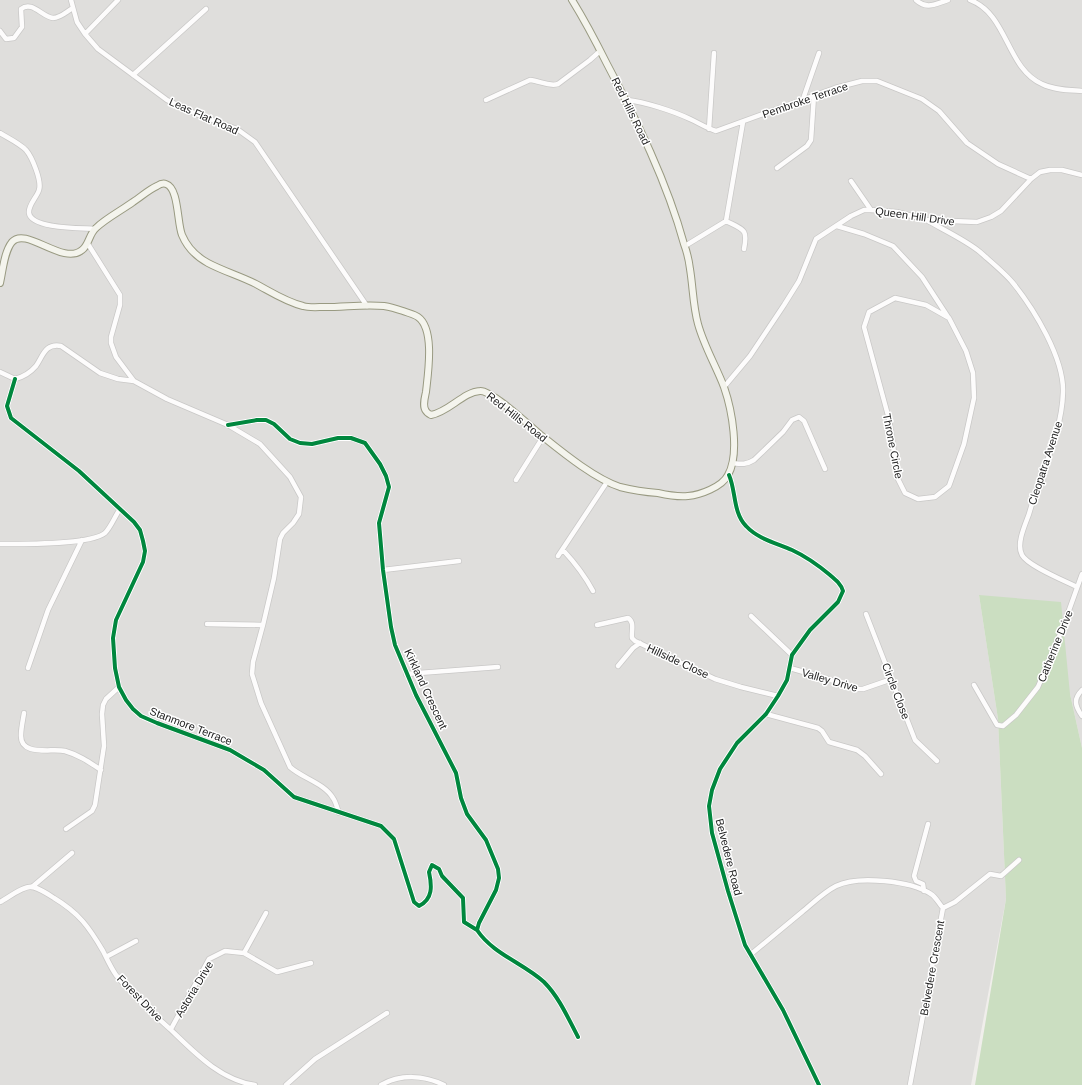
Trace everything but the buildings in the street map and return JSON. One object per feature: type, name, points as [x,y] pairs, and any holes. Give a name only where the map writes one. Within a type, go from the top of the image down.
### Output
[{"type":"main road","name":"Red Hills Road","points":[[88,244],[95,229],[135,201],[145,192],[158,185],[165,184],[170,186],[174,191],[178,221],[182,235],[189,247],[208,263],[303,306],[385,306],[412,314],[422,321],[427,330],[428,340],[424,404],[426,411],[431,415],[438,414],[460,399],[478,391],[484,391],[489,393],[518,415],[543,437],[607,482],[638,491],[686,496],[709,490],[720,484],[729,475],[734,447],[733,428],[724,387],[703,341],[697,322],[690,269],[685,246],[677,220],[647,144],[627,100],[572,0]]},
{"type":"main road","points":[[0,282],[8,249],[13,241],[18,238],[31,240],[51,250],[74,254],[83,250],[88,244]]},
{"type":"street","name":"Leas Flat Road","points":[[71,0],[77,22],[98,49],[167,100],[196,114],[237,129],[255,142],[367,306]]},
{"type":"street","points":[[85,34],[118,0]]},
{"type":"street","points":[[916,0],[924,5],[930,6],[948,0]]},
{"type":"street","points":[[970,0],[983,7],[991,14],[1000,27],[1018,62],[1036,80],[1043,85],[1082,91]]},
{"type":"street","points":[[0,31],[6,39],[14,38],[22,28],[20,8],[27,4],[32,4],[51,18],[60,17],[73,8]]},
{"type":"street","points":[[133,75],[206,9]]},
{"type":"street","points":[[486,100],[530,80],[553,86],[558,84],[590,60],[600,50]]},
{"type":"street","points":[[627,100],[651,105],[689,118],[710,129],[714,53]]},
{"type":"street","points":[[803,99],[819,53]]},
{"type":"street","name":"Pembroke Terrace","points":[[710,129],[716,131],[814,95],[862,81],[877,81],[922,99],[939,111],[967,143],[998,164],[1031,179]]},
{"type":"street","points":[[777,168],[807,146],[811,140],[814,95]]},
{"type":"street","points":[[685,246],[726,221],[743,122]]},
{"type":"street","points":[[0,133],[26,150],[33,161],[40,189],[30,208],[29,213],[32,218],[37,222],[48,226],[95,229]]},
{"type":"street","name":"Queen Hill Drive","points":[[724,387],[750,356],[799,281],[816,239],[851,216],[864,210],[871,210],[897,212],[927,220],[977,222],[991,217],[1001,211],[1031,179],[1040,172],[1062,170],[1082,175]]},
{"type":"street","points":[[851,181],[871,210]]},
{"type":"street","name":"Cleopatra Avenue","points":[[927,220],[979,251],[1013,282],[1038,320],[1055,353],[1062,372],[1063,392],[1057,432],[1020,544],[1022,555],[1029,562],[1077,587]]},
{"type":"street","points":[[726,221],[745,233],[744,249]]},
{"type":"street","name":"Throne Circle","points":[[837,226],[864,234],[893,246],[922,277],[949,318],[966,351],[974,373],[974,398],[964,444],[949,486],[935,497],[918,499],[905,494],[898,479],[889,419],[864,327],[869,312],[895,298],[926,305],[949,318]]},
{"type":"street","points":[[88,244],[120,295],[120,305],[111,337],[111,343],[116,357],[134,381]]},
{"type":"street","points":[[0,372],[15,379],[28,374],[36,367],[45,350],[55,345],[61,346],[100,373],[118,379],[134,381],[167,399],[228,425],[260,444],[290,477],[301,497],[299,514],[293,523],[283,533],[280,539],[274,578],[263,625],[252,662],[252,674],[261,703],[290,767],[295,772],[327,791],[334,798],[339,813]]},
{"type":"street","name":"Stanmore Terrace","points":[[15,379],[7,406],[11,418],[79,470],[134,522],[140,530],[145,551],[143,562],[116,620],[113,638],[115,668],[119,688],[133,709],[142,716],[157,723],[230,750],[264,770],[294,797],[381,826],[394,839],[414,902],[419,906],[426,903],[430,896],[432,884],[429,872],[432,865],[439,869],[442,876],[463,898],[464,922],[477,930]]},
{"type":"street","points":[[732,463],[742,464],[754,460],[783,432],[792,420],[799,417],[804,420],[825,469]]},
{"type":"street","name":"Kirkland Crescent","points":[[228,425],[266,420],[274,424],[290,439],[300,443],[312,444],[338,438],[352,438],[365,443],[380,464],[386,476],[389,487],[379,523],[383,570],[395,645],[406,674],[456,773],[461,798],[467,814],[486,840],[498,869],[499,878],[496,890],[477,930]]},
{"type":"street","points":[[516,480],[543,437]]},
{"type":"street","name":"Belvedere Road","points":[[729,475],[732,482],[738,512],[746,526],[760,536],[812,561],[838,582],[843,591],[838,602],[810,630],[792,655],[786,680],[778,696],[766,714],[737,743],[720,769],[712,790],[709,806],[712,833],[741,934],[750,955],[782,1010],[819,1085]]},
{"type":"street","points":[[558,556],[607,482]]},
{"type":"street","points":[[0,544],[41,544],[82,540],[97,536],[104,533],[120,509]]},
{"type":"street","points":[[28,668],[48,610],[82,540]]},
{"type":"street","points":[[563,550],[588,581],[593,591]]},
{"type":"street","points":[[383,570],[460,561]]},
{"type":"street","name":"Catherine Drive","points":[[974,685],[997,725],[1003,726],[1016,715],[1038,687],[1063,627],[1082,574]]},
{"type":"street","name":"Circle Close","points":[[866,614],[915,740],[936,761]]},
{"type":"street","points":[[751,616],[792,655]]},
{"type":"street","name":"Hillside Close","points":[[597,625],[628,618],[632,623],[632,638],[640,643],[715,679],[778,696]]},
{"type":"street","points":[[207,624],[263,625]]},
{"type":"street","points":[[618,666],[633,648],[640,643]]},
{"type":"street","points":[[406,674],[498,667]]},
{"type":"street","name":"Valley Drive","points":[[790,668],[857,689],[863,689],[892,679]]},
{"type":"street","points":[[66,829],[92,811],[95,805],[104,746],[102,714],[103,705],[106,699],[119,688]]},
{"type":"street","points":[[1082,690],[1077,695],[1076,702],[1078,710],[1082,716]]},
{"type":"street","points":[[24,713],[21,736],[22,742],[28,748],[34,750],[64,751],[80,756],[101,770]]},
{"type":"street","points":[[766,714],[818,728],[822,731],[829,742],[857,750],[865,756],[881,774]]},
{"type":"street","points":[[924,891],[923,884],[916,881],[914,876],[928,824]]},
{"type":"street","points":[[0,902],[23,889],[32,887],[72,853]]},
{"type":"street","points":[[943,908],[955,902],[990,874],[1001,876],[1019,860]]},
{"type":"street","name":"Belvedere Crescent","points":[[750,955],[820,897],[837,886],[850,883],[882,881],[902,884],[932,895],[943,908],[910,1085]]},
{"type":"street","name":"Forest Drive","points":[[32,887],[61,902],[78,915],[85,923],[116,974],[132,994],[191,1050],[215,1069],[244,1084],[255,1085]]},
{"type":"street","points":[[244,953],[266,913]]},
{"type":"street","points":[[477,930],[483,939],[498,951],[532,973],[544,983],[556,996],[578,1037]]},
{"type":"street","points":[[106,957],[136,941]]},
{"type":"street","name":"Astoria Drive","points":[[170,1030],[209,959],[225,951],[244,953],[277,972],[311,963]]},
{"type":"street","points":[[286,1085],[315,1059],[387,1013]]},
{"type":"street","points":[[381,1085],[395,1078],[411,1076],[433,1079],[444,1085]]},
{"type":"shaded area","points":[[0,0],[1082,0],[1082,748],[1070,694],[979,595],[998,719],[1006,899],[971,1085],[0,1085]]},
{"type":"green space","points":[[979,595],[1061,602],[1070,694],[1082,748],[1082,1085],[975,1085],[1006,899],[998,719]]},
{"type":"cycle path","points":[[15,379],[7,406],[11,418],[79,471],[134,522],[140,530],[145,551],[143,562],[116,620],[113,638],[115,668],[119,687],[133,709],[141,716],[157,723],[230,750],[264,770],[294,797],[381,826],[394,839],[414,902],[419,906],[424,903],[429,896],[431,887],[429,872],[432,865],[439,869],[442,876],[463,898],[464,922],[477,930]]},
{"type":"cycle path","points":[[228,425],[266,420],[274,424],[290,439],[300,443],[312,444],[338,438],[351,438],[365,443],[380,464],[386,476],[389,487],[379,523],[383,570],[395,645],[416,695],[456,773],[461,798],[467,814],[486,840],[498,869],[499,878],[496,890],[477,930],[491,946],[536,975],[544,982],[559,1001],[578,1037]]},
{"type":"cycle path","points":[[729,475],[739,515],[746,526],[756,534],[792,550],[811,561],[836,580],[843,591],[838,602],[810,630],[792,655],[787,680],[766,714],[737,743],[720,769],[712,790],[709,806],[712,833],[745,945],[783,1010],[819,1085]]}]
